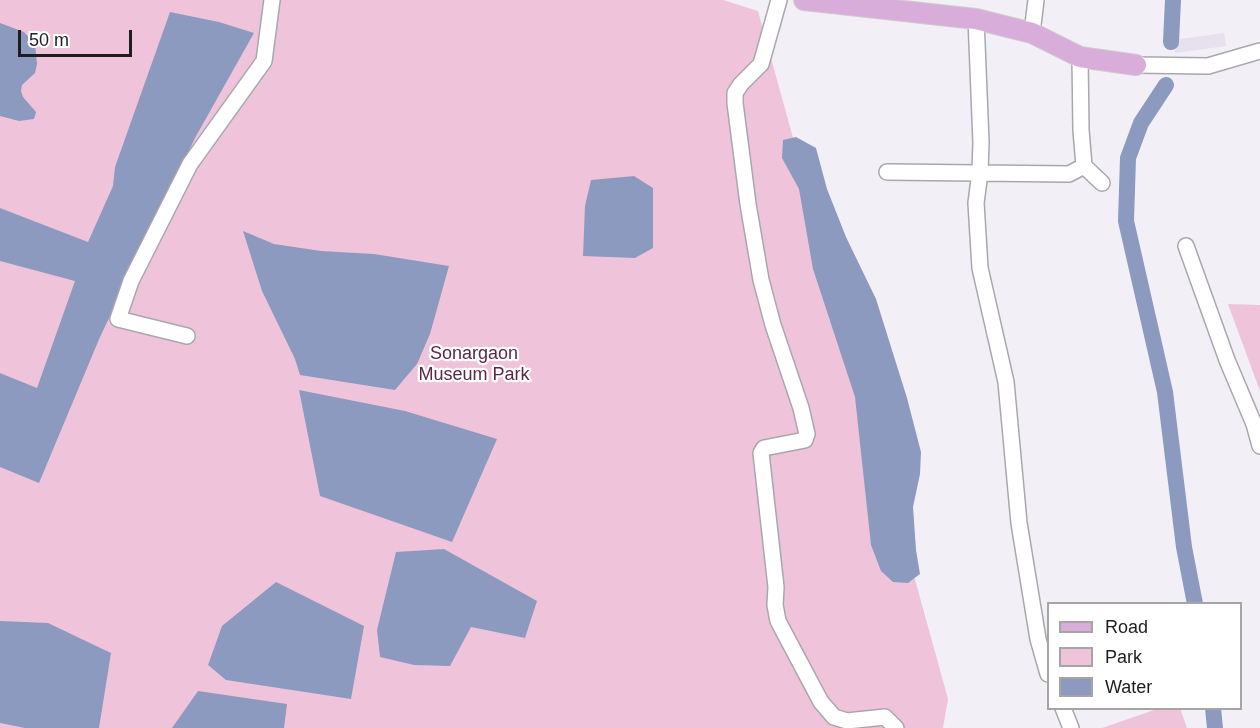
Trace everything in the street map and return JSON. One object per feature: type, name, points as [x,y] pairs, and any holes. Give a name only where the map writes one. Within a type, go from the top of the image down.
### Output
[{"type":"main road","points":[[804,0],[976,19],[1032,33],[1080,57],[1136,64]]},
{"type":"street","points":[[187,336],[118,319],[131,281],[190,164],[264,61],[272,0]]},
{"type":"street","points":[[779,0],[761,64],[735,93],[748,204],[761,280],[807,434],[805,440],[764,448],[761,453],[775,576],[775,605],[778,621],[821,702],[834,717],[847,721],[885,717],[896,728]]},
{"type":"street","points":[[1032,33],[1036,0]]},
{"type":"street","points":[[976,19],[981,142],[976,203],[980,268],[1006,382],[1019,523],[1038,639],[1047,670]]},
{"type":"street","points":[[1136,64],[1208,66],[1260,51]]},
{"type":"street","points":[[1080,57],[1084,166],[1102,183]]},
{"type":"street","points":[[886,172],[1069,174],[1084,166]]},
{"type":"street","points":[[1186,246],[1227,360],[1254,424],[1260,446]]},
{"type":"street","points":[[1064,710],[1071,728]]},
{"type":"shaded area","points":[[1224,33],[1226,46],[1175,53],[1173,40]]},
{"type":"green space","name":"Sonargaon Museum Park","points":[[0,0],[723,0],[758,11],[948,699],[943,728],[0,728]]},
{"type":"green space","points":[[1228,304],[1260,305],[1260,391]]},
{"type":"green space","points":[[1154,710],[1181,710],[1187,728],[1102,728]]},
{"type":"water","points":[[170,12],[219,22],[254,33],[195,138],[148,236],[100,337],[39,483],[0,467],[0,373],[37,388],[75,281],[0,261],[0,208],[88,242],[113,186],[115,167]]},
{"type":"water","points":[[0,23],[24,32],[35,44],[37,64],[35,73],[22,85],[21,91],[23,97],[36,112],[34,119],[19,121],[0,116]]},
{"type":"water","points":[[796,137],[816,148],[827,189],[846,237],[876,299],[907,398],[921,452],[920,474],[913,507],[920,574],[908,583],[893,582],[881,571],[871,545],[855,397],[813,269],[799,189],[782,158],[783,140]]},
{"type":"water","points":[[634,176],[653,188],[653,248],[635,258],[583,256],[585,206],[591,180]]},
{"type":"water","points":[[243,231],[274,244],[321,251],[374,254],[449,266],[430,334],[417,364],[395,390],[300,375],[295,359],[262,291]]},
{"type":"water","points":[[299,390],[405,411],[497,439],[452,542],[320,496]]},
{"type":"water","points":[[444,549],[537,601],[525,638],[471,627],[450,666],[414,665],[380,657],[377,630],[396,552]]},
{"type":"water","points":[[276,582],[364,626],[351,699],[226,680],[208,665],[222,626]]},
{"type":"water","points":[[0,621],[48,623],[111,653],[99,728],[25,728],[0,723]]},
{"type":"water","points":[[198,691],[287,704],[284,728],[172,728]]},
{"type":"waterway","points":[[1171,42],[1173,0]]},
{"type":"waterway","points":[[1166,85],[1141,123],[1128,158],[1126,221],[1165,392],[1184,547],[1195,602]]},
{"type":"waterway","points":[[1213,710],[1215,728]]}]
